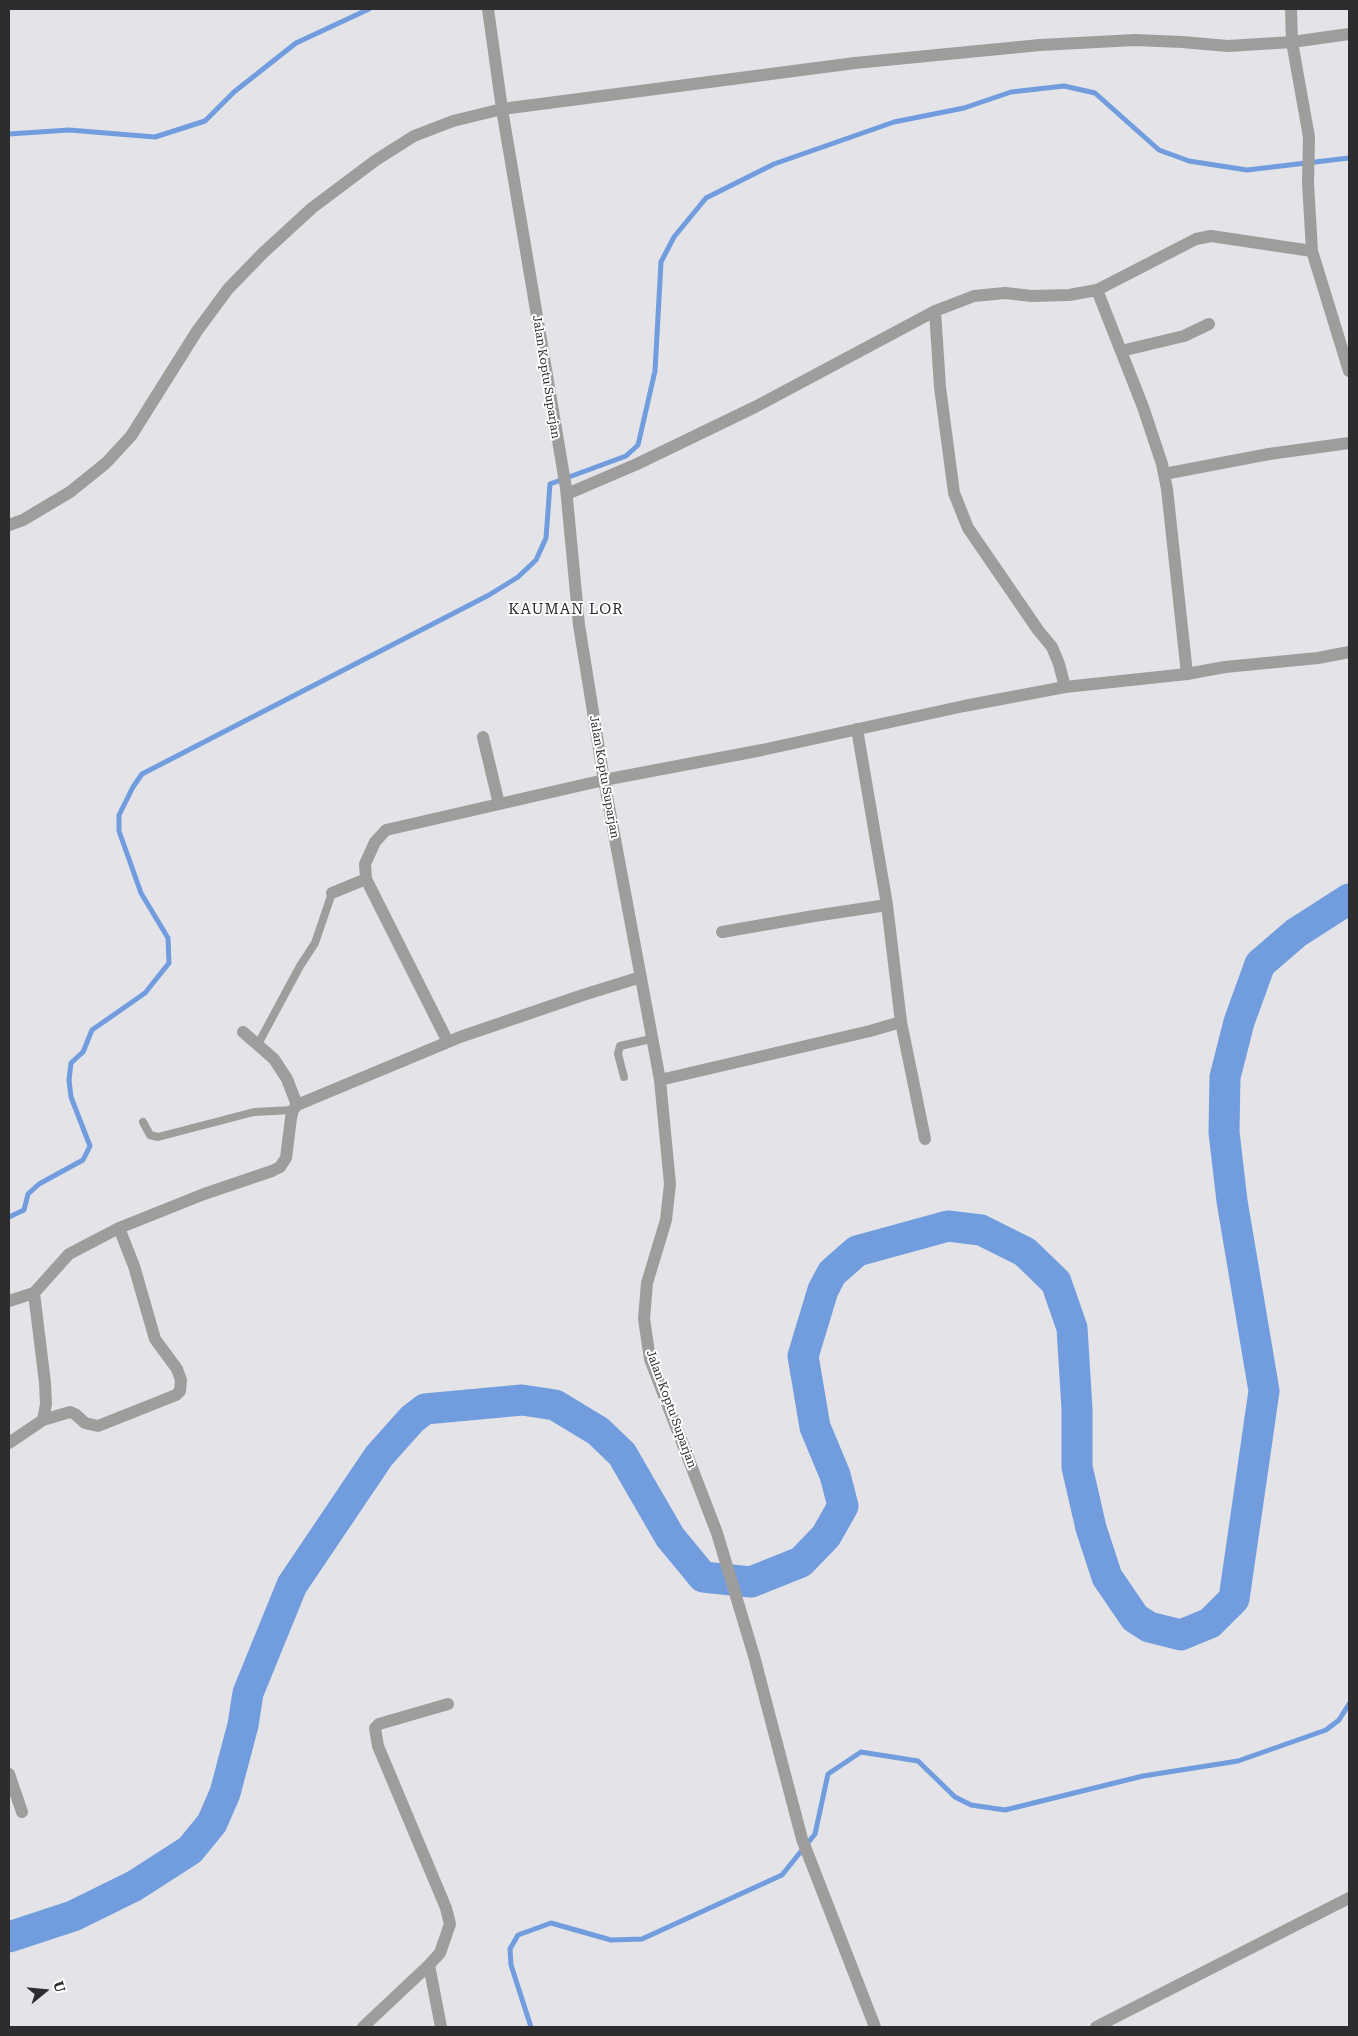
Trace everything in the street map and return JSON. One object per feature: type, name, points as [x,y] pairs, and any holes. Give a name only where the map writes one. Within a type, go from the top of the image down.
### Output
[{"type":"street","name":"Jalan Koptu Suparjan","points":[[488,9],[502,109],[566,491],[579,625],[604,780],[660,1080],[670,1184],[666,1220],[647,1283],[644,1319],[650,1359],[717,1533],[754,1656],[802,1839],[874,2027]]},
{"type":"street","points":[[1291,9],[1292,42],[1309,137],[1308,183],[1312,251],[1349,371]]},
{"type":"street","points":[[9,525],[23,520],[70,492],[112,456],[131,436],[197,331],[228,290],[263,253],[312,208],[376,160],[414,136],[453,121],[502,109],[855,63],[1040,45],[1135,40],[1228,46],[1292,42],[1349,34]]},
{"type":"street","points":[[566,491],[636,464],[755,407],[935,311],[974,296],[1005,293],[1032,296],[1060,295],[1098,290],[1196,239],[1211,236],[1312,251]]},
{"type":"street","points":[[1098,290],[1143,408],[1164,474],[1187,674]]},
{"type":"street","points":[[935,311],[940,388],[954,493],[968,528],[1038,630],[1052,647],[1065,687]]},
{"type":"street","points":[[1121,351],[1184,336],[1209,324]]},
{"type":"street","points":[[1164,474],[1269,454],[1349,442]]},
{"type":"street","points":[[448,1042],[366,880],[365,864],[375,842],[386,830],[604,780],[762,750],[1065,687],[1187,674],[1225,667],[1318,658],[1349,652]]},
{"type":"street","points":[[857,729],[887,905],[901,1022],[925,1139]]},
{"type":"street","points":[[483,737],[499,804]]},
{"type":"street","points":[[332,893],[366,880]]},
{"type":"street","points":[[722,932],[887,905]]},
{"type":"street","points":[[295,1107],[448,1042],[583,994],[641,977]]},
{"type":"street","points":[[660,1080],[901,1022]]},
{"type":"street","points":[[9,1301],[34,1294],[68,1254],[119,1228],[204,1194],[272,1171],[280,1166],[286,1158],[295,1107],[287,1079],[274,1060],[243,1032]]},
{"type":"street","points":[[9,1443],[43,1420],[70,1412],[76,1414],[85,1423],[98,1426],[180,1392],[181,1380],[177,1369],[160,1348],[156,1339],[134,1266],[119,1228]]},
{"type":"street","points":[[34,1294],[45,1383],[46,1404],[43,1420]]},
{"type":"street","points":[[362,2027],[440,1953],[450,1924],[446,1908],[378,1746],[375,1728],[379,1724],[448,1704]]},
{"type":"street","points":[[9,1774],[22,1812]]},
{"type":"street","points":[[1096,2027],[1349,1898]]},
{"type":"street","points":[[429,1965],[441,2027]]},
{"type":"lane","points":[[258,1044],[300,966],[315,943],[332,893]]},
{"type":"lane","points":[[624,1077],[618,1054],[620,1046],[651,1039]]},
{"type":"lane","points":[[143,1122],[150,1135],[158,1137],[254,1112],[295,1107]]},
{"type":"waterway","points":[[9,134],[69,130],[155,137],[205,121],[234,92],[296,43],[369,9]]},
{"type":"waterway","points":[[9,1217],[24,1210],[28,1194],[39,1184],[83,1160],[90,1146],[71,1097],[69,1080],[71,1063],[83,1052],[92,1030],[145,993],[169,963],[168,938],[141,893],[119,831],[119,815],[133,787],[142,774],[489,595],[518,577],[536,560],[546,538],[550,484],[626,456],[638,445],[655,371],[661,262],[674,237],[706,198],[774,164],[894,122],[964,108],[1011,92],[1064,86],[1095,93],[1159,150],[1189,161],[1247,170],[1349,158]]},
{"type":"waterway","points":[[9,1937],[73,1916],[134,1886],[190,1850],[212,1823],[225,1793],[243,1725],[248,1693],[292,1585],[379,1456],[412,1419],[425,1409],[522,1400],[555,1405],[598,1431],[622,1454],[670,1537],[703,1577],[751,1582],[801,1562],[826,1536],[843,1506],[835,1475],[815,1427],[803,1356],[823,1290],[832,1273],[857,1251],[948,1226],[981,1230],[1025,1252],[1056,1282],[1072,1328],[1077,1409],[1077,1467],[1091,1528],[1107,1577],[1135,1618],[1149,1627],[1181,1635],[1210,1623],[1234,1599],[1264,1391],[1232,1201],[1224,1132],[1225,1077],[1239,1022],[1260,964],[1296,933],[1349,899]]},
{"type":"waterway","points":[[531,2027],[511,1965],[510,1949],[518,1935],[551,1923],[611,1940],[642,1939],[782,1875],[815,1834],[828,1774],[861,1752],[918,1761],[955,1797],[971,1805],[1005,1810],[1143,1776],[1238,1761],[1326,1730],[1339,1720],[1349,1704]]},
{"type":"district","name":"KAUMAN LOR","points":[[566,610]]}]
